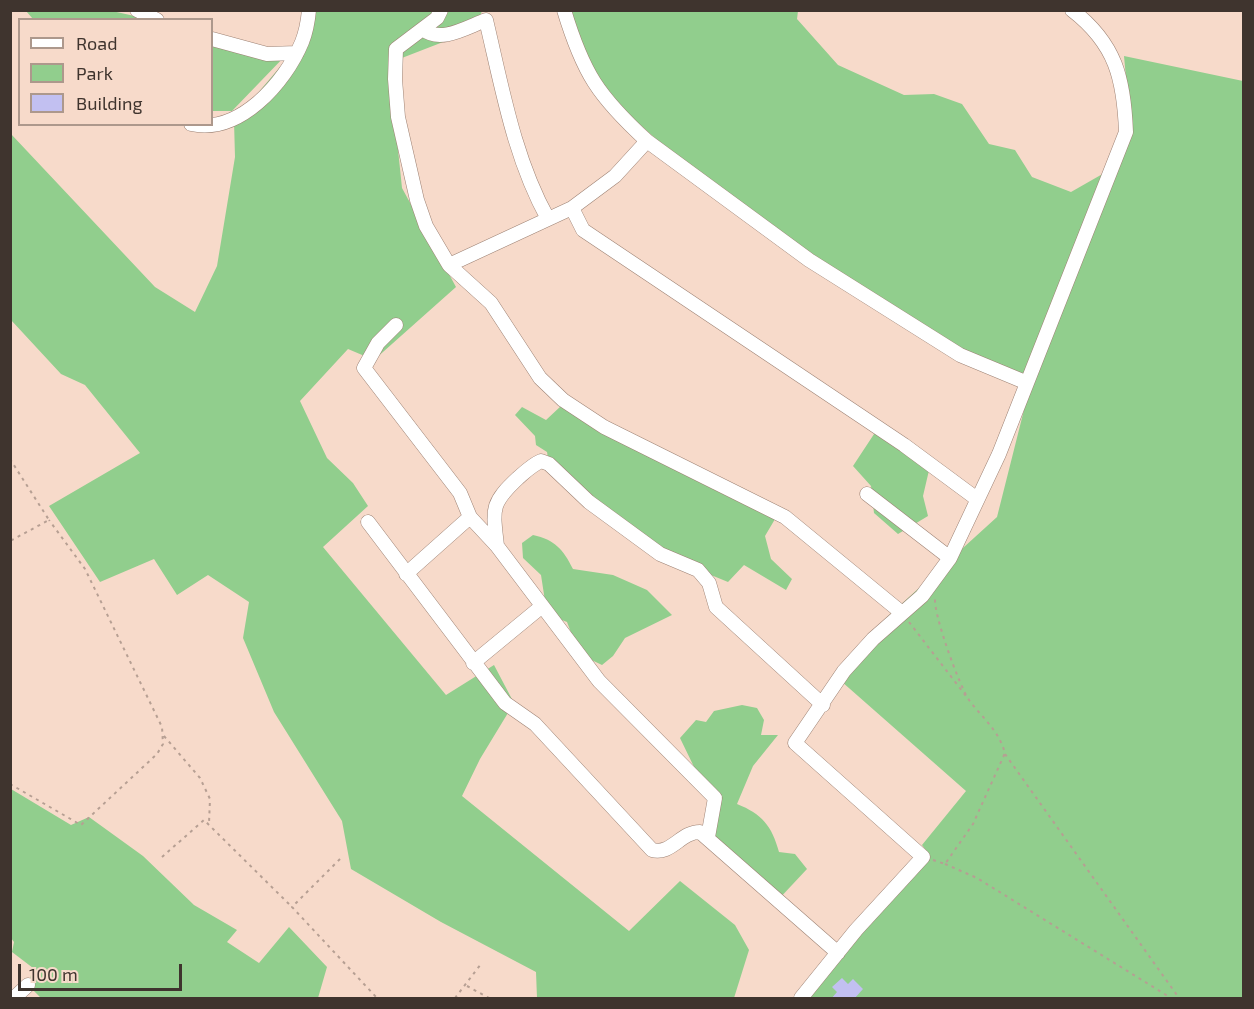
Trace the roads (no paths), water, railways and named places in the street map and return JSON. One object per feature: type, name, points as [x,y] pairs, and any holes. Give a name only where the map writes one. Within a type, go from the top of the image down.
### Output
[{"type":"street","points":[[137,10],[153,18]]},
{"type":"street","points":[[205,126],[212,127],[240,116],[265,94],[297,53],[303,40],[309,10]]},
{"type":"street","points":[[441,10],[437,18],[396,49],[395,79],[398,117],[417,200],[426,226],[448,265],[491,303],[540,378],[563,400],[604,427],[785,517],[902,613]]},
{"type":"street","points":[[564,10],[588,76],[615,112],[647,141],[819,267],[960,356],[1025,382]]},
{"type":"street","points":[[801,999],[902,878],[923,857],[795,743],[844,671],[873,639],[922,596],[950,558],[999,454],[1025,382],[1092,222],[1126,132],[1125,104],[1118,73],[1107,45],[1090,24],[1072,10]]},
{"type":"street","points":[[423,29],[430,36],[442,36],[479,17],[486,20],[510,118],[532,191],[548,219]]},
{"type":"street","points":[[213,39],[267,54],[297,53]]},
{"type":"street","points":[[448,265],[572,208],[615,176],[647,141]]},
{"type":"street","points":[[572,208],[583,230],[904,445],[977,499]]},
{"type":"street","points":[[396,325],[378,343],[364,368],[460,493],[470,517],[497,546],[599,681],[715,798],[708,837]]},
{"type":"street","points":[[497,546],[494,510],[499,496],[534,464],[541,461],[549,464],[589,502],[660,554],[698,570],[709,583],[716,607],[823,705]]},
{"type":"street","points":[[867,494],[950,558]]},
{"type":"street","points":[[406,574],[470,517]]},
{"type":"street","points":[[368,522],[505,703],[535,724],[652,850],[661,852],[693,832],[700,832],[838,953]]},
{"type":"street","points":[[473,663],[541,607]]},
{"type":"street","points":[[15,999],[28,986]]}]
